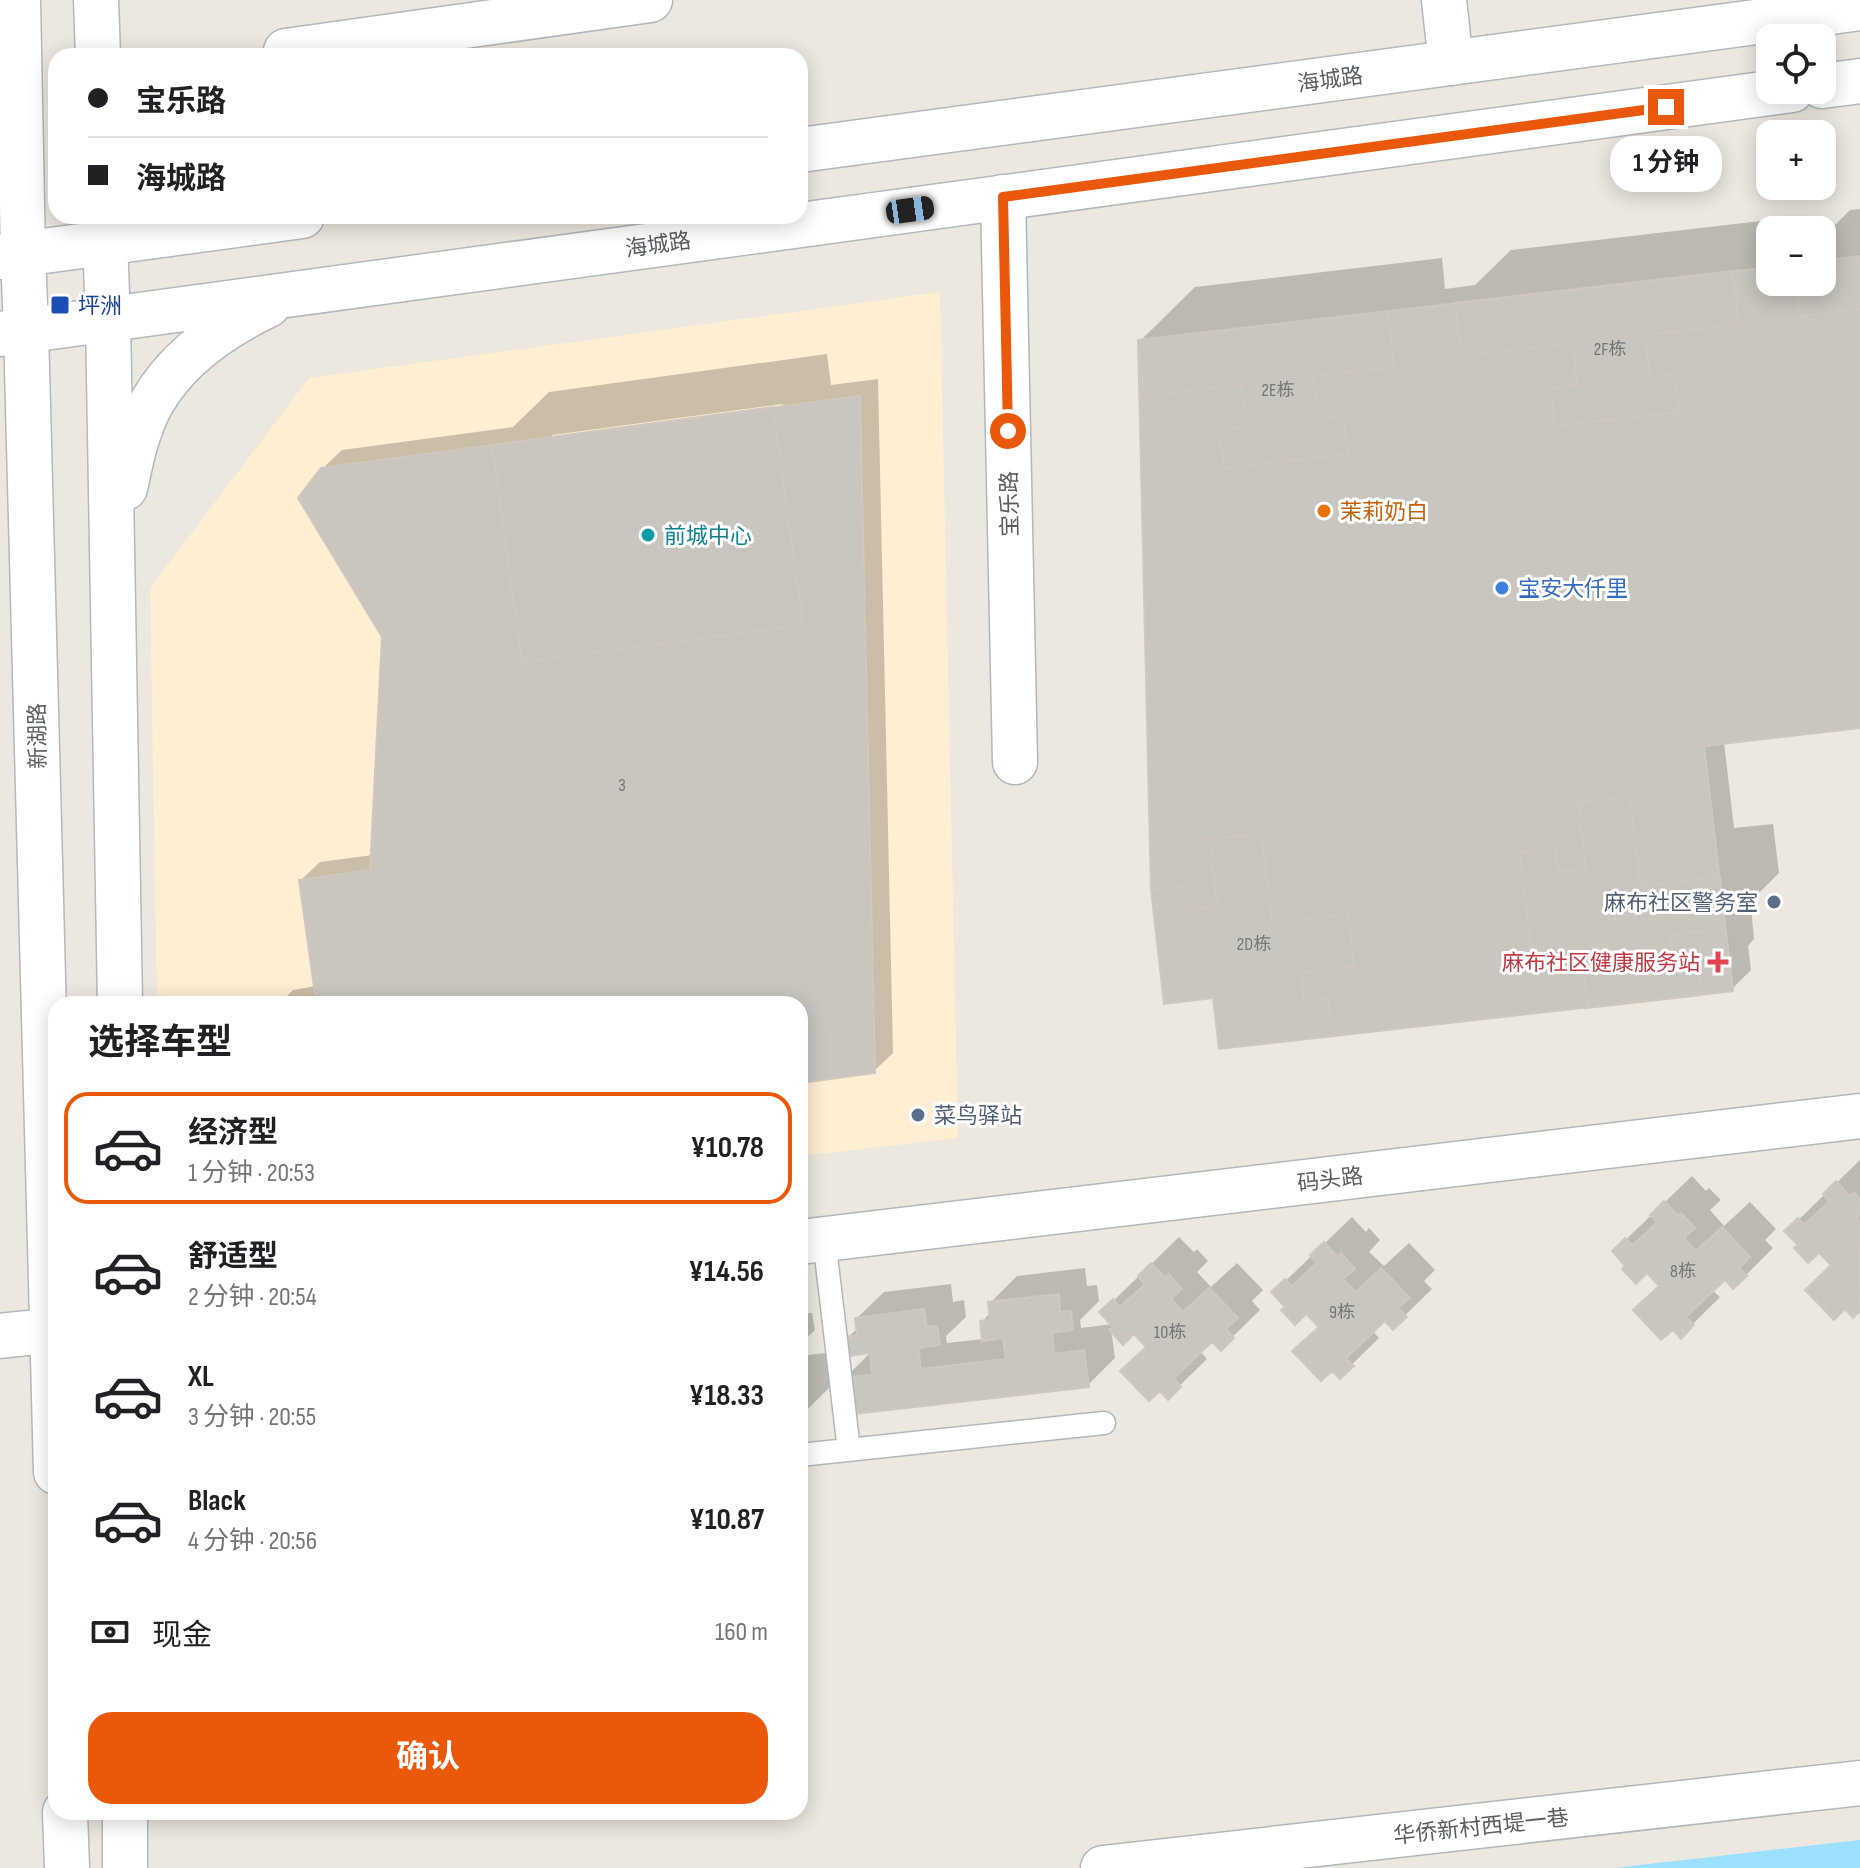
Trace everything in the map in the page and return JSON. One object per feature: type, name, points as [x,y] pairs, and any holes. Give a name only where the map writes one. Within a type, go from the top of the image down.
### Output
[{"type":"main road","points":[[307,48],[650,0]]},
{"type":"main road","points":[[1444,0],[1451,63]]},
{"type":"main road","name":"海城路","points":[[808,149],[1860,8]]},
{"type":"main road","points":[[0,108],[18,18]]},
{"type":"main road","name":"新湖路","points":[[18,18],[11,256],[13,332],[32,559],[48,1120]]},
{"type":"main road","points":[[1836,84],[1860,81]]},
{"type":"main road","name":"海城路","points":[[808,223],[1756,95]]},
{"type":"main road","name":"宝乐路","points":[[1003,197],[1015,762]]},
{"type":"main road","points":[[11,256],[105,229],[181,224]]},
{"type":"main road","name":"海城路","points":[[13,332],[803,224]]},
{"type":"main road","points":[[105,229],[120,996]]},
{"type":"main road","points":[[112,544],[134,447],[150,406],[166,381],[188,357],[245,315],[292,293]]},
{"type":"main road","points":[[0,488],[9,502],[32,559]]},
{"type":"main road","name":"码头路","points":[[812,1240],[1860,1116]]},
{"type":"main road","points":[[0,1336],[48,1331]]},
{"type":"main road","name":"华侨新村西堤一巷","points":[[1103,1868],[1860,1783]]},
{"type":"main road","points":[[65,1820],[67,1868]]},
{"type":"main road","points":[[125,1820],[125,1868]]},
{"type":"lane","points":[[812,1240],[849,1450]]},
{"type":"lane","points":[[808,1454],[1104,1423]]},
{"type":"shaded area","name":"前城中心","points":[[940,292],[958,1138],[808,1155],[808,996],[157,996],[150,588],[309,378]]},
{"type":"water","points":[[1860,1840],[1860,1868],[1614,1868]]},
{"type":"building","name":"宝安大仟里","points":[[1860,256],[1860,728],[1704,746],[1733,991],[1219,1049],[1213,998],[1164,1004],[1151,890],[1138,340],[1756,269],[1756,296],[1836,296],[1836,259]]},
{"type":"building","points":[[1860,256],[1860,309],[1799,316],[1797,296],[1836,296],[1836,259]]},
{"type":"building","points":[[1732,271],[1739,324],[1645,335],[1650,377],[1675,374],[1679,412],[1555,426],[1551,388],[1577,385],[1573,343],[1461,356],[1455,303]]},
{"type":"building","points":[[1388,311],[1394,367],[1313,376],[1318,419],[1343,415],[1348,454],[1224,468],[1219,430],[1246,426],[1241,385],[1145,396],[1138,340]]},
{"type":"building","points":[[860,396],[875,1073],[808,1082],[808,996],[315,996],[299,880],[370,870],[382,637],[298,498],[321,468]]},
{"type":"building","name":"前城中心","points":[[773,407],[803,625],[522,662],[492,445]]},
{"type":"building","points":[[1630,797],[1641,886],[1720,877],[1725,929],[1670,935],[1673,963],[1697,961],[1701,995],[1588,1008],[1582,961],[1533,967],[1520,852],[1556,849],[1558,872],[1586,869],[1578,802]]},
{"type":"building","points":[[1261,834],[1272,923],[1348,914],[1354,966],[1301,973],[1304,1001],[1328,998],[1333,1036],[1219,1049],[1213,998],[1164,1004],[1151,890],[1186,886],[1189,909],[1217,907],[1210,839]]},
{"type":"building","points":[[1836,1181],[1850,1196],[1854,1192],[1860,1199],[1860,1214],[1856,1218],[1860,1222],[1860,1311],[1853,1318],[1845,1309],[1834,1320],[1805,1290],[1831,1265],[1819,1253],[1808,1263],[1794,1248],[1798,1245],[1784,1231],[1798,1218],[1804,1225],[1829,1202],[1823,1194]]},
{"type":"building","points":[[1664,1201],[1695,1228],[1684,1238],[1696,1251],[1722,1227],[1750,1257],[1739,1268],[1747,1276],[1733,1289],[1725,1280],[1686,1317],[1694,1325],[1681,1339],[1673,1330],[1661,1340],[1633,1310],[1659,1286],[1647,1273],[1636,1284],[1622,1269],[1625,1266],[1612,1251],[1625,1238],[1633,1245],[1657,1222],[1650,1215]]},
{"type":"building","points":[[1324,1242],[1338,1257],[1341,1253],[1355,1269],[1343,1279],[1356,1292],[1381,1268],[1410,1298],[1398,1308],[1407,1317],[1393,1330],[1385,1321],[1346,1358],[1354,1366],[1340,1379],[1332,1371],[1321,1381],[1292,1351],[1319,1327],[1306,1314],[1295,1325],[1281,1310],[1285,1307],[1271,1292],[1285,1279],[1292,1286],[1317,1263],[1310,1255]]},
{"type":"building","points":[[1151,1263],[1166,1278],[1169,1274],[1182,1289],[1171,1299],[1183,1312],[1209,1288],[1238,1318],[1226,1329],[1234,1338],[1221,1351],[1212,1342],[1174,1378],[1181,1387],[1168,1400],[1160,1391],[1149,1401],[1120,1371],[1146,1347],[1134,1334],[1123,1345],[1109,1330],[1113,1327],[1099,1312],[1113,1299],[1120,1307],[1145,1284],[1138,1276]]},
{"type":"building","points":[[1059,1294],[1060,1312],[1071,1311],[1073,1330],[1052,1333],[1054,1354],[1084,1350],[1089,1387],[846,1415],[842,1378],[872,1375],[870,1353],[848,1356],[846,1337],[857,1335],[855,1318],[924,1309],[927,1327],[937,1326],[940,1345],[918,1348],[921,1369],[1006,1359],[1003,1338],[982,1341],[980,1321],[990,1320],[988,1302]]},
{"type":"place","name":"坪洲","points":[[60,305]]},
{"type":"place","name":"茉莉奶白","points":[[1324,511]]},
{"type":"place","name":"前城中心","points":[[648,535]]},
{"type":"place","name":"宝安大仟里","points":[[1502,588]]},
{"type":"place","name":"麻布社区警务室","points":[[1774,902]]},
{"type":"place","name":"麻布社区健康服务站","points":[[1718,962]]},
{"type":"place","name":"菜鸟驿站","points":[[918,1115]]},
{"type":"route","points":[[1008,431],[1003,197],[1666,107]]}]
